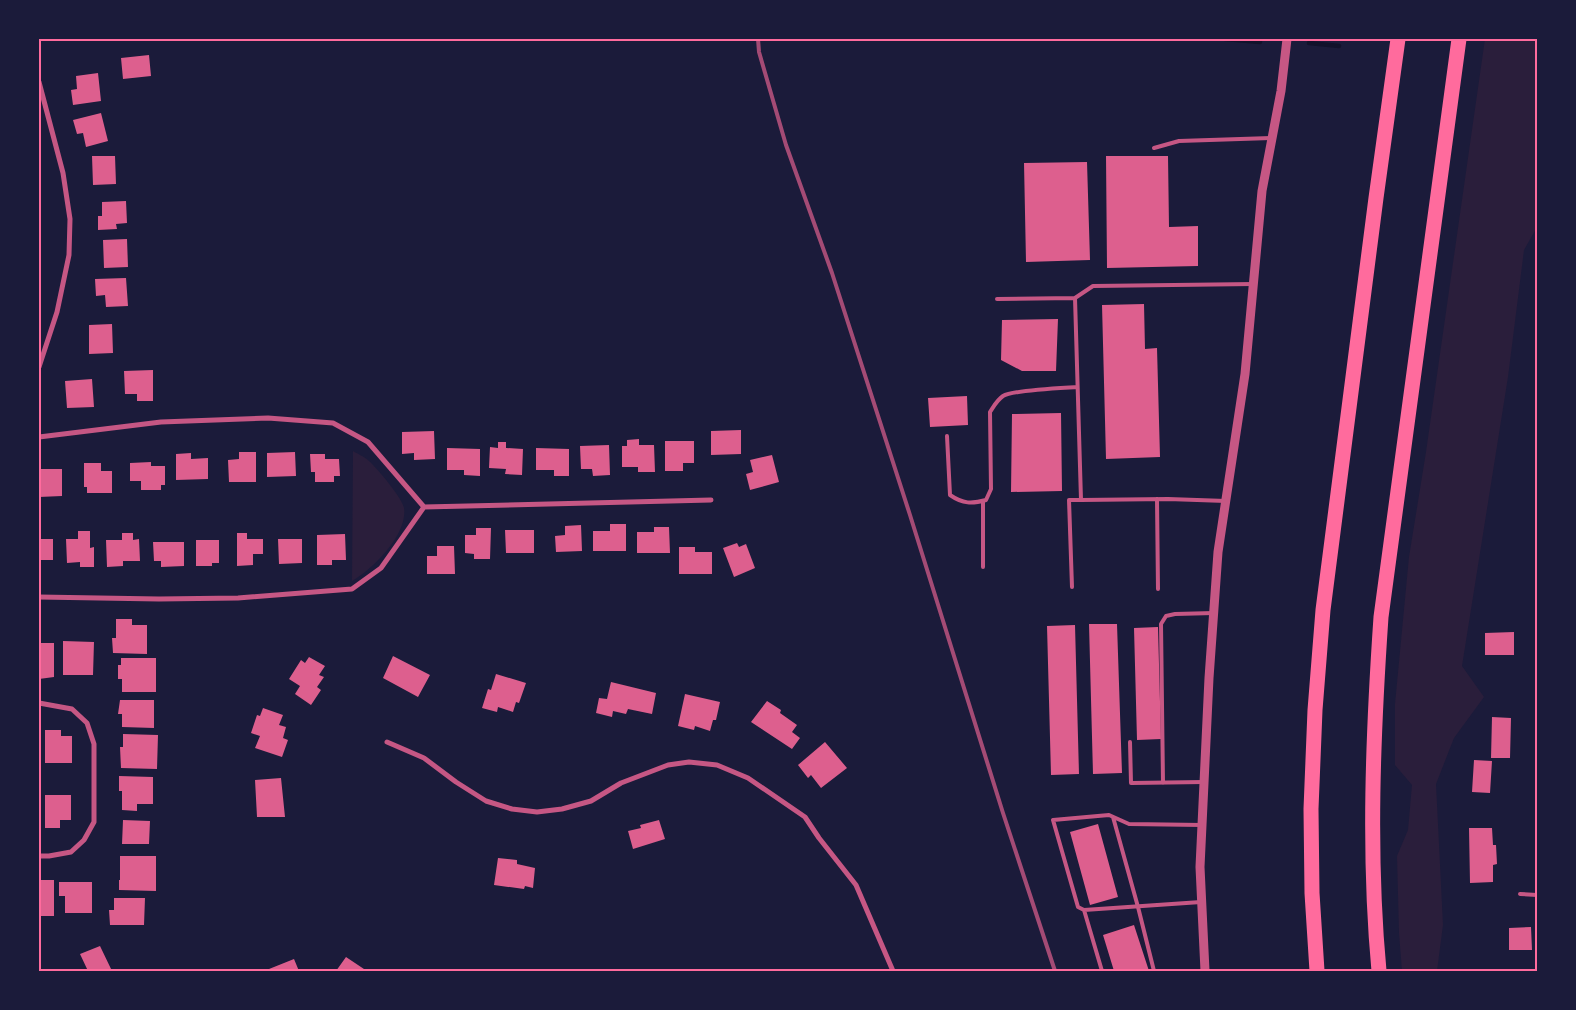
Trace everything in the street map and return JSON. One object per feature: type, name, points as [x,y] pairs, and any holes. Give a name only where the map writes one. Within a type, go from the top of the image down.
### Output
[{"type":"highway","points":[[1317,971],[1312,893],[1311,809],[1315,710],[1322,620],[1398,39]]},
{"type":"highway","points":[[1379,971],[1376,941],[1373,822],[1376,685],[1381,617],[1460,39]]},
{"type":"street","points":[[1205,971],[1200,867],[1218,552],[1245,374],[1262,191],[1280,91],[1287,39]]},
{"type":"street","points":[[39,82],[63,173],[70,219],[69,255],[57,312],[39,367]]},
{"type":"street","points":[[39,437],[161,422],[268,418],[332,423],[368,442],[424,507]]},
{"type":"street","points":[[424,507],[711,500]]},
{"type":"street","points":[[39,597],[238,598],[352,590],[381,568],[424,507]]},
{"type":"street","points":[[39,703],[72,709],[87,723],[94,744],[94,822],[84,840],[71,852],[39,856]]},
{"type":"street","points":[[387,742],[424,758],[486,801],[512,809],[537,812],[562,809],[591,801],[621,783],[668,765],[689,762],[717,765],[748,778],[805,817],[856,885],[893,971]]},
{"type":"lane","points":[[1154,148],[1179,141],[1272,138]]},
{"type":"lane","points":[[997,299],[1075,298],[1093,286],[1254,284]]},
{"type":"lane","points":[[1075,298],[1080,500]]},
{"type":"lane","points":[[947,436],[950,495],[959,502],[972,504],[986,500],[991,489],[990,412],[997,402],[1004,395],[1077,386]]},
{"type":"lane","points":[[1072,587],[1070,500],[1157,498],[1226,501]]},
{"type":"lane","points":[[1157,498],[1158,590]]},
{"type":"lane","points":[[982,567],[983,501]]},
{"type":"lane","points":[[1163,783],[1161,624],[1166,616],[1175,614],[1214,613]]},
{"type":"lane","points":[[1130,742],[1131,783],[1204,782]]},
{"type":"lane","points":[[1202,825],[1129,824],[1109,815],[1053,820],[1078,907],[1084,910],[1202,902]]},
{"type":"lane","points":[[1113,816],[1154,971]]},
{"type":"lane","points":[[1520,894],[1537,895]]},
{"type":"lane","points":[[1084,910],[1102,971]]},
{"type":"shaded area","points":[[1485,39],[1537,39],[1537,227],[1524,250],[1508,377],[1462,666],[1484,697],[1454,738],[1436,784],[1443,925],[1437,971],[1402,971],[1397,856],[1408,830],[1412,785],[1395,765],[1395,704],[1409,557],[1426,452]]},
{"type":"shaded area","points":[[353,451],[378,470],[395,491],[403,504],[404,518],[401,529],[387,550],[370,568],[352,581]]},
{"type":"building","points":[[149,55],[151,76],[123,79],[121,58]]},
{"type":"building","points":[[98,73],[101,101],[73,105],[71,90],[77,89],[76,76]]},
{"type":"building","points":[[101,113],[108,141],[86,147],[83,133],[77,134],[73,120]]},
{"type":"building","points":[[92,156],[115,156],[116,184],[93,185]]},
{"type":"building","points":[[1106,156],[1168,156],[1169,227],[1198,226],[1198,266],[1107,268]]},
{"type":"building","points":[[1087,162],[1090,260],[1026,262],[1024,163]]},
{"type":"building","points":[[126,201],[127,223],[116,224],[117,229],[98,230],[98,216],[102,216],[102,202]]},
{"type":"building","points":[[127,239],[128,267],[104,268],[103,240]]},
{"type":"building","points":[[126,278],[128,306],[106,307],[105,295],[96,296],[95,279]]},
{"type":"building","points":[[1144,304],[1145,349],[1157,348],[1160,457],[1106,459],[1102,305]]},
{"type":"building","points":[[1058,319],[1056,371],[1022,371],[1001,360],[1002,320]]},
{"type":"building","points":[[112,324],[113,353],[89,354],[89,325]]},
{"type":"building","points":[[153,370],[153,401],[137,401],[137,394],[125,394],[124,371]]},
{"type":"building","points":[[92,379],[94,407],[67,408],[65,381]]},
{"type":"building","points":[[967,396],[968,425],[930,427],[928,398]]},
{"type":"building","points":[[1061,413],[1062,491],[1011,492],[1012,414]]},
{"type":"building","points":[[741,430],[741,454],[711,455],[711,431]]},
{"type":"building","points":[[434,431],[435,459],[414,460],[414,453],[402,454],[402,432]]},
{"type":"building","points":[[639,439],[639,445],[654,445],[655,472],[638,472],[638,467],[622,467],[622,446],[627,446],[627,440]]},
{"type":"building","points":[[665,441],[694,441],[694,463],[683,463],[683,471],[665,471]]},
{"type":"building","points":[[498,442],[506,442],[506,448],[523,449],[522,475],[505,474],[506,469],[489,468],[490,447],[498,448]]},
{"type":"building","points":[[609,445],[610,475],[593,476],[592,469],[581,469],[580,446]]},
{"type":"building","points":[[447,448],[480,449],[480,476],[464,475],[464,470],[447,470]]},
{"type":"building","points":[[536,448],[569,449],[569,476],[554,476],[554,470],[536,470]]},
{"type":"building","points":[[239,452],[256,452],[256,482],[229,482],[228,460],[239,459]]},
{"type":"building","points":[[295,452],[296,476],[267,477],[267,453]]},
{"type":"building","points":[[191,453],[191,459],[208,458],[208,479],[176,480],[176,454]]},
{"type":"building","points":[[310,454],[325,454],[325,459],[339,459],[340,476],[334,476],[334,482],[315,482],[315,472],[311,472]]},
{"type":"building","points":[[772,455],[779,482],[750,490],[746,474],[753,472],[750,460]]},
{"type":"building","points":[[151,462],[151,466],[165,466],[165,485],[161,485],[161,490],[141,490],[141,481],[130,481],[130,463]]},
{"type":"building","points":[[84,463],[101,463],[101,471],[112,471],[112,493],[87,493],[87,487],[84,487]]},
{"type":"building","points":[[39,469],[62,469],[62,496],[39,497]]},
{"type":"building","points":[[610,524],[626,524],[626,551],[593,551],[593,531],[610,531]]},
{"type":"building","points":[[581,525],[582,551],[556,552],[555,536],[565,535],[565,526]]},
{"type":"building","points":[[654,527],[669,527],[670,553],[637,553],[637,532],[654,532]]},
{"type":"building","points":[[476,528],[491,528],[490,559],[474,559],[474,554],[465,553],[465,535],[476,535]]},
{"type":"building","points":[[505,530],[534,530],[534,553],[506,553]]},
{"type":"building","points":[[78,531],[90,531],[90,548],[94,547],[94,567],[80,567],[80,562],[67,563],[66,539],[78,539]]},
{"type":"building","points":[[122,533],[133,533],[133,540],[139,539],[140,561],[123,561],[123,566],[107,567],[106,540],[122,540]]},
{"type":"building","points":[[237,533],[247,533],[247,539],[263,539],[263,554],[253,554],[253,565],[237,566]]},
{"type":"building","points":[[345,534],[346,560],[332,560],[332,565],[317,565],[317,535]]},
{"type":"building","points":[[39,539],[53,539],[53,560],[39,560]]},
{"type":"building","points":[[278,539],[302,539],[302,563],[279,564]]},
{"type":"building","points":[[196,540],[219,540],[219,563],[212,563],[212,566],[196,566]]},
{"type":"building","points":[[153,542],[184,542],[184,566],[161,567],[161,561],[154,561]]},
{"type":"building","points":[[737,543],[739,547],[746,544],[755,568],[734,577],[723,548]]},
{"type":"building","points":[[437,546],[454,546],[455,574],[427,574],[427,556],[437,556]]},
{"type":"building","points":[[679,547],[695,547],[695,552],[712,552],[712,574],[679,574]]},
{"type":"building","points":[[116,619],[132,619],[132,625],[147,625],[147,654],[113,653],[112,638],[116,638]]},
{"type":"building","points":[[1089,624],[1117,624],[1122,773],[1093,774]]},
{"type":"building","points":[[1075,625],[1079,774],[1051,775],[1047,626]]},
{"type":"building","points":[[1158,627],[1161,739],[1137,740],[1134,628]]},
{"type":"building","points":[[1514,632],[1514,655],[1485,655],[1485,633]]},
{"type":"building","points":[[63,641],[94,642],[93,675],[63,675]]},
{"type":"building","points":[[39,643],[54,643],[54,677],[39,679]]},
{"type":"building","points":[[393,656],[430,675],[418,697],[383,678]]},
{"type":"building","points":[[309,657],[325,666],[319,675],[324,677],[317,687],[321,690],[311,705],[295,694],[300,686],[289,679],[301,660],[305,663]]},
{"type":"building","points":[[121,658],[156,658],[156,692],[122,692],[122,679],[118,679],[118,665],[121,665]]},
{"type":"building","points":[[496,674],[526,683],[519,703],[516,702],[513,712],[498,707],[497,712],[482,708],[488,689],[491,690]]},
{"type":"building","points":[[611,682],[656,693],[652,714],[628,709],[626,714],[613,711],[612,717],[596,713],[599,698],[607,699]]},
{"type":"building","points":[[685,694],[720,702],[716,720],[713,720],[710,731],[695,726],[694,730],[678,726]]},
{"type":"building","points":[[120,700],[154,700],[154,728],[122,727],[122,714],[118,714]]},
{"type":"building","points":[[767,701],[781,710],[780,713],[797,725],[792,732],[800,738],[792,749],[751,722]]},
{"type":"building","points":[[263,708],[283,715],[279,725],[286,727],[283,738],[288,740],[282,757],[255,748],[260,736],[251,733],[257,715],[260,716]]},
{"type":"building","points":[[1492,717],[1511,718],[1510,758],[1491,758]]},
{"type":"building","points":[[45,730],[61,730],[61,736],[72,736],[72,763],[45,763]]},
{"type":"building","points":[[123,734],[158,735],[157,769],[121,768],[120,747],[123,747]]},
{"type":"building","points":[[825,742],[847,768],[821,788],[811,775],[808,778],[798,765]]},
{"type":"building","points":[[1474,760],[1492,761],[1490,793],[1472,792]]},
{"type":"building","points":[[119,776],[153,777],[153,804],[137,804],[137,811],[122,810],[122,791],[119,791]]},
{"type":"building","points":[[281,778],[285,817],[257,817],[255,780]]},
{"type":"building","points":[[45,795],[71,795],[71,820],[60,820],[60,828],[45,828]]},
{"type":"building","points":[[123,820],[150,821],[149,844],[122,844]]},
{"type":"building","points":[[659,820],[665,839],[633,849],[628,831],[641,828],[640,825]]},
{"type":"building","points":[[1098,824],[1118,897],[1090,905],[1070,832]]},
{"type":"building","points":[[1469,828],[1492,828],[1493,845],[1496,845],[1497,864],[1493,865],[1493,882],[1470,883]]},
{"type":"building","points":[[120,856],[156,856],[156,891],[119,890]]},
{"type":"building","points":[[498,858],[517,860],[517,864],[535,868],[533,888],[525,886],[524,889],[494,885]]},
{"type":"building","points":[[39,880],[54,880],[54,916],[39,916]]},
{"type":"building","points":[[59,882],[92,882],[92,913],[65,913],[65,896],[59,896]]},
{"type":"building","points":[[114,898],[145,898],[144,925],[110,925],[109,910],[114,910]]},
{"type":"building","points":[[1134,925],[1149,971],[1114,971],[1103,935]]},
{"type":"building","points":[[1531,927],[1532,950],[1509,950],[1509,928]]},
{"type":"building","points":[[100,946],[112,971],[88,971],[80,954]]},
{"type":"building","points":[[346,957],[367,971],[336,971]]},
{"type":"building","points":[[294,959],[299,971],[264,971]]},
{"type":"waterway","points":[[1225,39],[1260,42]]},
{"type":"waterway","points":[[1309,43],[1339,46]]},
{"type":"railway","points":[[758,39],[759,52],[786,145],[832,273],[1055,971]]}]
